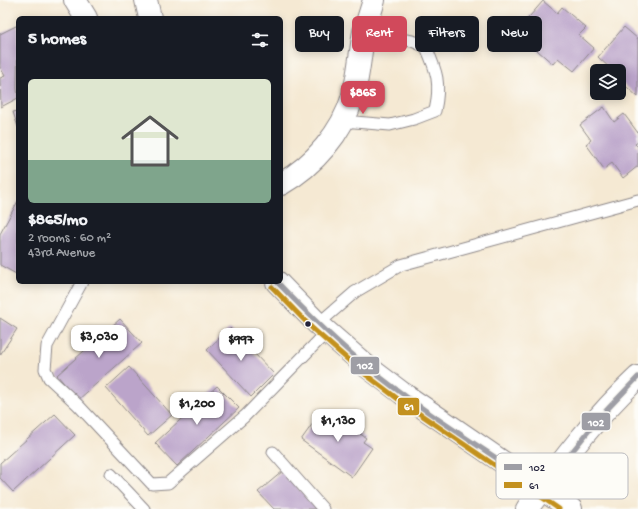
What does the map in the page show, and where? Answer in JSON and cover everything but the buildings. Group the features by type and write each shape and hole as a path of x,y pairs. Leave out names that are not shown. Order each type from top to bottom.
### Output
{"main road":[{"path":"75,0 85,16"},
{"path":"134,0 143,16"},
{"path":"146,0 150,16"},
{"path":"369,16 374,0"},
{"path":"283,183 311,163 329,143 343,120 353,96 361,52"},
{"path":"279,284 323,328 365,365 402,393 496,457"},
{"path":"570,453 587,431 622,392 638,377"},
{"path":"527,509 534,499"},
{"path":"556,499 571,509"}],"lane":[{"path":"343,120 390,125 414,119 435,111 439,94 436,69 426,47 407,40"},
{"path":"81,284 47,346 45,369 49,378 78,406 152,484 168,483 244,416 356,292 401,265 638,200"},
{"path":"273,452 323,509"},
{"path":"111,474 144,509"}],"transit line":[{"name":"102","path":"279,284 331,335 386,382 430,414 496,458"},
{"name":"61","path":"272,287 313,329 361,371 398,399 496,466"},
{"name":"102","path":"571,453 600,417 638,377"},
{"name":"61","path":"544,499 559,509"}]}
